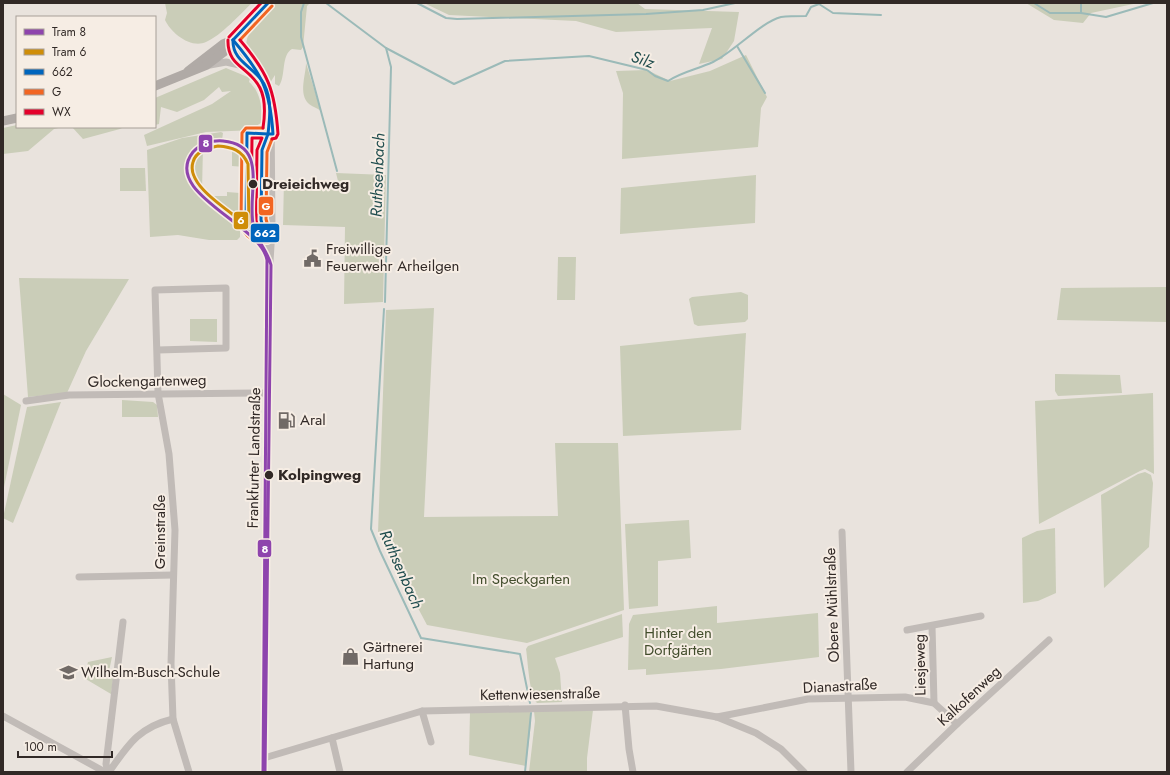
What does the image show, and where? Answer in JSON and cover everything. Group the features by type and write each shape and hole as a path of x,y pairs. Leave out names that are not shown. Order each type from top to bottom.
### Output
{"main road":[{"path":"156,86 186,72 202,69 228,49 233,40 268,3"},
{"path":"186,72 211,52 233,40"},
{"path":"3,121 16,118"}],"street":[{"path":"233,40 232,50 234,55 246,67 258,75"},
{"name":"Frankfurter Landstraße","path":"233,40 265,87 269,100 270,117 266,145 264,228 270,265 264,772"},
{"path":"207,65 226,62 246,67"},
{"name":"Greinstraße","path":"158,350 226,348 226,288 155,290 158,350 158,393 173,490 175,530 171,664 173,719 189,772"},
{"name":"Glockengartenweg","path":"26,401 69,395 268,393"},
{"name":"Obere Mühlstraße","path":"842,532 851,772"},
{"path":"79,577 173,575"},
{"name":"Liesjeweg","path":"907,630 981,616"},
{"path":"107,772 106,764 123,622"},
{"name":"Liesjeweg","path":"932,626 934,703"},
{"name":"Kalkofenweg","path":"907,772 1049,640"},
{"name":"Dianastraße","path":"717,717 808,699 906,697 934,703"},
{"path":"934,703 957,724"},
{"path":"625,705 633,772"},
{"name":"Kettenwiesenstraße","path":"264,758 422,710 625,705 656,706 717,717 756,733 781,749 804,772"},
{"path":"422,710 431,742"},
{"path":"3,716 107,772"},
{"path":"107,772 137,736 149,727 173,719"},
{"path":"332,738 340,772"}],"green space":[{"path":"165,3 252,3 218,35 200,44 188,42 172,30 165,20 167,13"},
{"path":"275,3 310,3 307,6 303,47 301,50 292,49 286,56 279,86 275,84 275,75 270,83 265,72 247,49 246,43 251,30"},
{"path":"424,3 637,3 645,9 739,12 734,41 722,59 699,64 712,28 616,32 576,21 449,15"},
{"path":"1026,3 1138,3 1091,13 1083,23 1054,20"},
{"path":"746,55 767,97 761,108 758,147 622,159 623,93 616,71 647,70 670,81 710,71"},
{"path":"306,63 321,111 309,104 304,95 303,84"},
{"path":"226,68 250,78 249,82 256,90 260,100 262,112 261,123 256,126 257,130 206,132 147,146 144,135 212,104 231,91 222,92 219,87 204,100 177,112 161,107 159,124 156,125 156,98"},
{"path":"16,125 16,128 58,128 54,129 28,151 3,154 3,128"},
{"path":"73,128 122,128 120,129 83,139"},
{"path":"221,132 223,133 222,140 205,141 197,145 191,151 186,160 186,176 201,196 240,229 240,237 237,240 209,240 178,235 150,237 147,150 182,138"},
{"path":"228,144 236,147 241,152 245,167 232,166 232,150 228,150"},
{"path":"200,146 203,146 202,191 192,182 189,170 191,157"},
{"path":"120,168 145,168 146,191 120,191"},
{"path":"336,173 386,175 383,302 344,304 345,227 283,225 284,180 338,181"},
{"path":"756,175 755,223 620,234 621,188"},
{"path":"227,192 240,193 240,225 207,196 227,196"},
{"path":"558,257 576,257 575,300 557,300"},
{"path":"19,278 129,279 86,351 67,393 28,397"},
{"path":"1167,287 1167,322 1057,320 1061,288"},
{"path":"741,292 748,295 748,319 745,322 698,326 694,324 689,299 692,297"},
{"name":"Im Speckgarten","path":"434,308 424,517 558,516 555,443 618,443 624,610 527,643 427,625 378,533 386,310"},
{"path":"190,319 217,319 217,342 190,341"},
{"path":"746,333 741,430 623,436 620,346"},
{"path":"1055,374 1120,375 1122,393 1058,396 1055,391"},
{"path":"1153,393 1154,474 1145,469 1140,471 1039,524 1035,401"},
{"path":"3,394 21,405 3,492"},
{"path":"122,400 153,402 157,405 158,417 122,417"},
{"path":"61,402 13,523 3,518 27,407"},
{"path":"1145,472 1151,475 1153,483 1149,547 1104,588 1101,495 1138,474"},
{"path":"689,520 691,558 658,561 658,606 629,609 625,524"},
{"path":"1055,528 1056,593 1038,601 1023,603 1022,538 1037,531"},
{"name":"Hinter den Dorfgärten","path":"717,606 717,623 818,613 819,657 721,669 646,675 646,669 628,670 629,624 633,615"},
{"path":"622,614 623,637 555,658 560,673 562,702 537,703 532,693 529,678 526,649 528,646"},
{"path":"112,657 109,671 114,673 111,694 84,678 88,662"},
{"path":"593,710 587,758 587,772 529,772 535,721 534,711"},
{"path":"530,711 531,723 526,766 469,755 470,712"}],"waterway":[{"path":"304,3 301,12 301,37 337,171"},
{"name":"Silz","path":"326,3 386,48 454,84 505,61 589,56 647,70 655,76 668,81 678,75 713,62 773,20 781,17 806,16 811,7 819,4 833,13 881,15"},
{"path":"417,3 446,18 457,19 646,14 703,10 735,3"},
{"path":"1034,3 1050,13 1081,13 1106,17 1153,3"},
{"path":"1081,3 1081,13"},
{"path":"737,46 765,93"},
{"name":"Ruthsenbach","path":"385,302 391,67 386,48"},
{"name":"Ruthsenbach","path":"384,309 371,529 421,638 520,654 530,703"},
{"name":"Ruthsenbach","path":"525,772 531,713"}],"tram line":[{"name":"8","path":"263,772 267,260 261,247 248,234 201,195 190,181 187,167 193,152 203,145 219,141 238,145 247,152 252,162 252,216 254,229 271,265 265,772"},
{"name":"6","path":"218,146 228,147 240,152 248,164 249,227 212,198 196,180 192,171 193,162 197,155 206,149 218,146"}],"transit line":[{"name":"WX","path":"229,37 261,3"},
{"name":"662","path":"233,40 268,3"},
{"name":"G","path":"240,40 272,6"},
{"name":"WX","path":"228,40 231,56 235,62 251,75 262,93 264,108 263,128"},
{"name":"662","path":"233,40 258,73 267,93 272,118 273,134 268,134"},
{"name":"662","path":"233,40 236,54 260,78 267,90 270,109 268,134"},
{"name":"WX","path":"240,40 264,73 272,94 275,105 278,134 276,138 272,139"},
{"name":"G","path":"263,128 246,128 242,133 241,226 248,237 259,242 268,242 271,238 266,219 267,152 272,139"},
{"name":"662","path":"247,133 268,134 262,150 261,220 266,237 253,235 246,225 247,133"},
{"name":"WX","path":"252,138 262,138 257,150 256,220 259,232 254,230 251,224 252,138"}],"place":[{"name":"Dreieichweg","path":"253,184"},
{"name":"Freiwillige Feuerwehr Arheilgen","path":"313,258"},
{"name":"Aral","path":"287,420"},
{"name":"Kolpingweg","path":"269,475"},
{"name":"Gärtnerei Hartung","path":"350,656"},
{"name":"Wilhelm-Busch-Schule","path":"68,672"}]}
